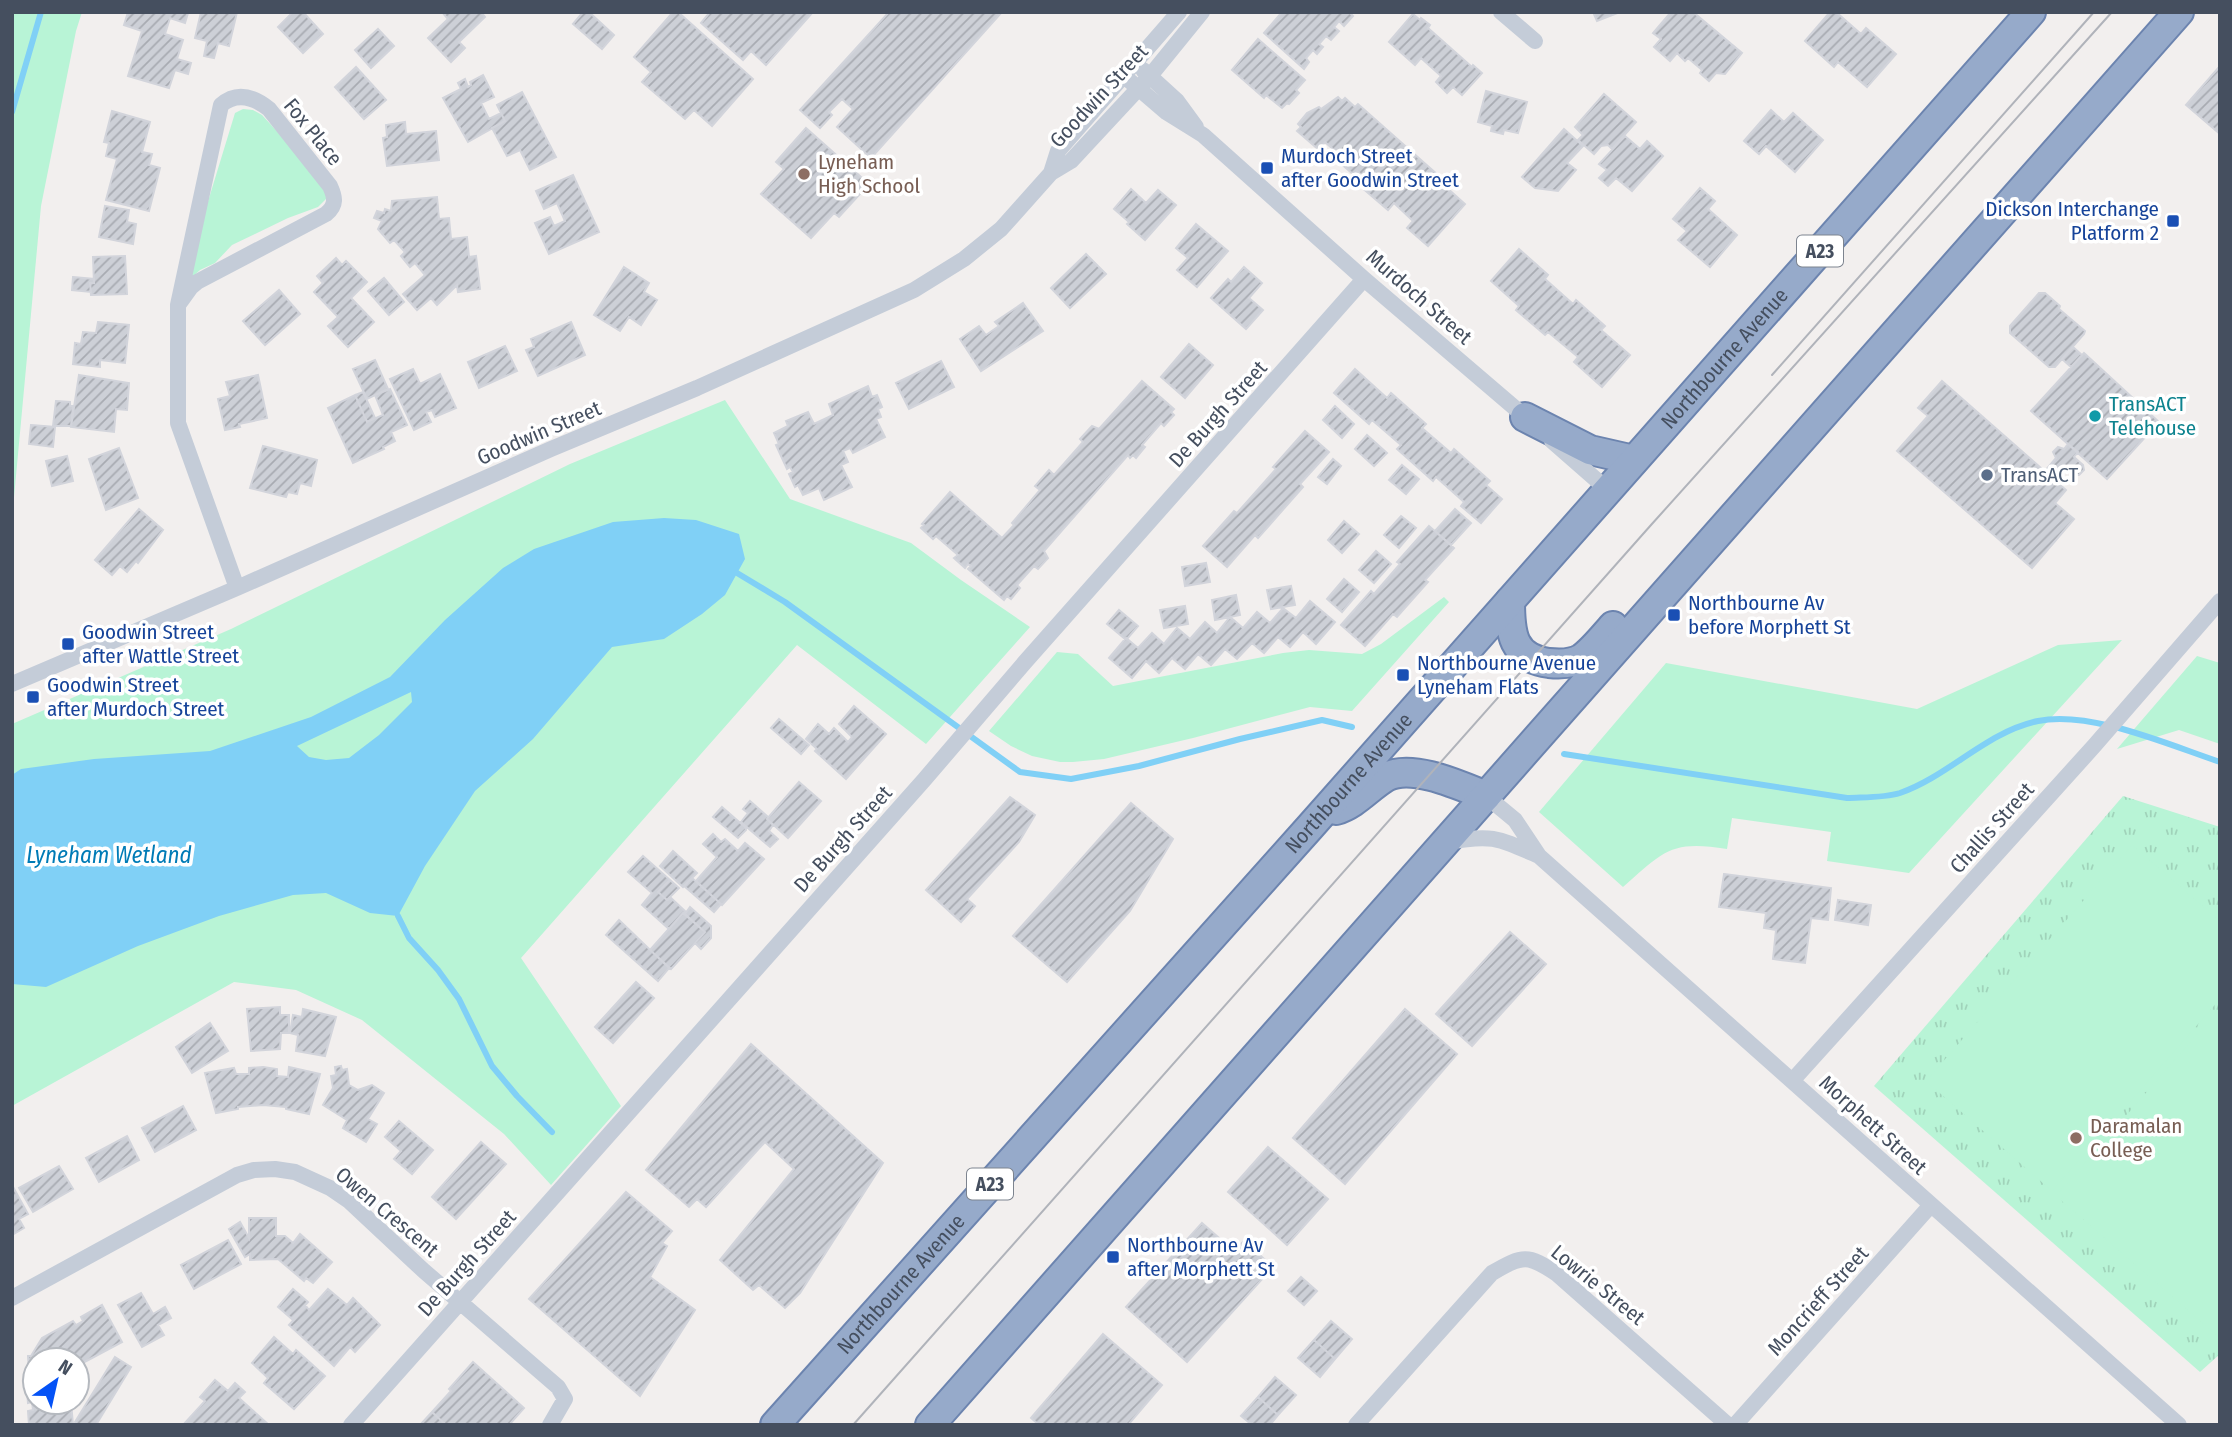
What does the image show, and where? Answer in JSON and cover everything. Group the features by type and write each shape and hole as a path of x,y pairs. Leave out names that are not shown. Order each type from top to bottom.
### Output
{"highway":[{"name":"Northbourne Avenue","path":"775,1425 2031,12"},
{"path":"930,1425 2179,12"},
{"path":"1525,417 1590,450 1634,460"},
{"path":"1510,601 1510,624 1516,643 1532,660 1562,664 1581,659 1634,603 1760,487"},
{"path":"1320,815 1345,807 1388,776 1400,773 1438,778 1486,796"}],"street":[{"name":"Goodwin Street","path":"1051,173 1058,151 1179,12"},
{"name":"Goodwin Street","path":"12,684 697,388 914,290 964,260 1001,229 1051,173 1071,161 1150,76 1202,12"},
{"path":"1501,12 1535,41"},
{"name":"Murdoch Street","path":"1130,69 1150,76 1177,101 1203,135"},
{"name":"Murdoch Street","path":"1130,69 1138,88 1167,112 1203,135 1364,279 1608,490"},
{"name":"Fox Place","path":"178,305 197,282 326,214 334,205 335,196 330,186 269,109 256,99 240,96 221,105 178,305 178,423 237,588"},
{"name":"De Burgh Street","path":"351,1425 1364,279"},
{"name":"Challis Street","path":"1792,1081 2094,746 2220,601"},
{"name":"Morphett Street","path":"1486,796 1515,820 1539,856 2179,1425"},
{"name":"Morphett Street","path":"1445,842 1479,836 1499,838 1539,856"},
{"name":"Owen Crescent","path":"12,1298 216,1185 254,1170 295,1172 330,1188 349,1201 558,1387 565,1399 550,1425"},
{"name":"Moncrieff Street","path":"1735,1425 1931,1205"},
{"name":"Lowrie Street","path":"1356,1425 1492,1273 1512,1261 1535,1259 1557,1275 1728,1425"}],"green space":[{"path":"12,12 82,12 41,206 12,519"},
{"path":"243,109 262,115 327,186 326,199 318,207 232,245 215,263 200,270 189,280 195,244 235,113"},
{"path":"725,400 790,499 911,543 1030,627 926,744 797,645 521,958 621,1106 551,1185 504,1134 362,1020 296,990 234,982 12,1106 12,724 231,629 570,464"},
{"path":"1444,597 1449,602 1352,711 1310,707 1104,759 1073,762 1032,756 989,731 1057,652 1078,654 1113,686 1283,653 1309,650 1362,654 1381,644"},
{"path":"2122,640 1909,873 1827,861 1831,832 1732,818 1727,849 1693,846 1669,851 1623,887 1539,812 1666,663 1917,709 2058,645"},
{"path":"2197,656 2220,663 2220,744 2179,730 2117,749"},
{"name":"Daramalan College","path":"2123,796 2220,827 2220,1354 2200,1372 1874,1086"},
{"path":"2132,845 2220,921 2220,999 2052,1191 1926,1081"},
{"path":"2220,1008 2220,1338 2056,1196"}],"water":[{"name":"Lyneham Wetland","path":"664,518 696,520 739,534 745,559 725,595 702,614 664,639 612,647 533,739 475,791 425,866 398,916 370,913 326,893 293,895 219,916 138,946 46,987 12,984 12,775 21,769 94,759 210,751 311,717 390,677 445,620 503,568 534,549 613,522","holes":["411,692 412,702 379,735 349,758 326,760 309,757 297,746"]}],"building":[{"path":"128,12 188,13 185,23 170,18 165,34 183,40 177,59 191,63 188,74 175,70 169,88 128,76 142,31 124,25"},
{"path":"201,12 237,12 229,46 218,43 214,58 204,56 207,41 195,38"},
{"path":"293,12 303,12 323,34 303,53 278,27"},
{"path":"442,12 481,12 485,17 459,42 465,48 451,62 428,38 448,19"},
{"path":"583,12 589,12 614,35 602,49 573,24"},
{"path":"673,12 678,12 753,79 712,126 694,110 685,119 642,82 651,72 634,57"},
{"path":"710,12 813,12 766,65 751,51 743,60 701,23"},
{"path":"889,12 1002,12 871,158 837,127 853,109 842,99 829,112 832,115 820,128 800,110"},
{"path":"1282,12 1349,12 1353,16 1344,26 1339,21 1334,27 1339,31 1331,40 1326,36 1319,44 1323,47 1317,54 1313,50 1306,58 1309,62 1304,69 1264,33"},
{"path":"1593,12 1620,12 1597,21"},
{"path":"1671,12 1693,12 1742,53 1725,74 1716,73 1709,81 1700,73 1702,70 1688,58 1685,61 1677,53 1670,61 1654,47 1661,39 1653,33"},
{"path":"1830,12 1836,12 1861,34 1866,28 1896,54 1867,87 1838,62 1834,67 1805,41"},
{"path":"1413,14 1430,25 1428,28 1482,73 1462,95 1453,87 1447,93 1436,82 1441,76 1421,58 1415,65 1389,42"},
{"path":"378,29 394,46 371,68 355,50"},
{"path":"1258,39 1305,80 1296,90 1299,93 1282,108 1266,95 1264,98 1232,70"},
{"path":"2220,66 2220,134 2186,105"},
{"path":"356,67 386,100 364,119 335,87"},
{"path":"483,75 494,97 481,103 489,119 501,113 505,121 468,142 443,98 461,89 458,83 465,79 468,87 470,82"},
{"path":"1486,91 1527,102 1518,133 1504,130 1503,134 1491,131 1492,126 1478,122"},
{"path":"522,92 556,157 530,170 520,150 507,156 492,128 505,121 497,105"},
{"path":"1604,94 1636,122 1612,149 1608,145 1601,146 1594,154 1578,140 1583,135 1575,127"},
{"path":"1338,97 1342,101 1345,98 1355,107 1358,104 1448,184 1446,187 1465,204 1428,246 1407,228 1413,221 1394,203 1388,210 1361,187 1367,180 1357,171 1354,175 1331,155 1335,151 1325,142 1319,150 1297,131 1301,127 1298,124 1307,113 1319,107 1321,109"},
{"path":"1771,110 1784,122 1793,113 1823,140 1795,172 1766,146 1759,154 1744,141"},
{"path":"112,111 150,122 142,152 152,154 149,165 160,168 149,211 106,200 117,159 106,156 109,143 104,142"},
{"path":"405,122 406,134 436,131 439,160 387,166 383,138 387,137 386,125"},
{"path":"806,128 869,184 839,217 834,213 811,238 761,194 784,169 776,162"},
{"path":"1564,129 1583,146 1567,163 1576,170 1558,191 1535,188 1522,177"},
{"path":"1625,136 1640,149 1647,141 1663,156 1632,191 1616,178 1608,186 1599,178 1607,170 1599,164"},
{"path":"573,175 599,232 549,254 535,223 550,217 554,226 565,221 557,203 544,209 536,191"},
{"path":"1700,188 1715,201 1708,209 1737,235 1710,267 1678,240 1687,231 1673,219"},
{"path":"1131,189 1146,203 1158,190 1176,205 1145,240 1114,209"},
{"path":"437,197 439,219 449,218 451,239 467,237 469,257 476,256 480,289 458,292 457,285 437,305 431,298 417,310 403,294 425,275 415,263 410,267 401,256 405,252 394,240 390,243 378,229 382,221 374,218 377,211 391,211 392,201"},
{"path":"105,206 129,210 127,222 136,224 133,244 99,237"},
{"path":"1196,224 1228,251 1197,287 1177,270 1188,258 1176,248"},
{"path":"1519,249 1548,275 1545,279 1573,304 1576,300 1605,326 1601,330 1630,355 1602,387 1574,362 1578,357 1548,332 1545,335 1516,310 1519,306 1491,281"},
{"path":"1086,254 1106,274 1070,308 1051,288"},
{"path":"125,256 127,294 91,295 90,283 94,283 93,257"},
{"path":"336,258 342,265 346,261 367,282 351,298 374,322 348,347 328,326 338,317 314,292 323,283 317,276"},
{"path":"624,267 649,283 644,292 657,300 641,325 629,317 620,331 594,315"},
{"path":"1244,267 1262,283 1249,298 1263,310 1246,329 1211,298 1228,279 1231,282"},
{"path":"73,277 94,279 94,283 90,283 91,292 72,290"},
{"path":"384,278 404,302 389,315 368,291"},
{"path":"279,290 300,314 265,345 243,321"},
{"name":"TransACT Telehouse","path":"2039,293 2045,293 2085,331 2055,367 2049,367 2010,333 2010,326"},
{"path":"1023,303 1043,331 981,371 960,339 979,326 986,335 999,326 995,322"},
{"path":"98,322 129,325 125,363 100,360 100,367 73,364 75,343 81,344 83,332 96,333"},
{"path":"571,322 585,355 538,376 526,350 534,347 531,339"},
{"path":"1189,344 1213,365 1185,398 1161,377"},
{"path":"505,346 517,371 479,388 468,362"},
{"path":"2073,347 2082,355 2071,367 2062,359"},
{"name":"TransACT Telehouse","path":"2084,353 2159,422 2107,479 2031,411"},
{"path":"375,360 388,389 367,399 353,369"},
{"path":"941,361 954,387 909,409 896,383"},
{"path":"413,369 420,384 440,374 456,408 435,417 432,410 426,412 431,422 414,430 390,379"},
{"path":"1355,369 1387,398 1391,393 1426,424 1422,428 1451,453 1454,449 1490,481 1486,485 1502,499 1481,523 1461,506 1464,502 1436,477 1433,481 1397,449 1401,445 1372,420 1369,424 1334,393"},
{"path":"79,375 129,383 127,410 116,409 114,432 71,427"},
{"path":"258,375 267,418 225,430 218,399 230,396 226,382"},
{"path":"1142,381 1174,409 1171,412 1174,415 1164,426 1161,423 1142,445 1145,447 1136,458 1133,455 1130,458 1128,455 1044,551 1048,558 1038,569 1034,566 1017,585 1020,588 1011,599 1007,596 1004,600 968,569 971,566 968,564 965,568 954,558 958,555 936,536 933,539 921,528 950,492 1002,538 1040,490 1035,486 1049,470 1054,475 1083,442 1080,439 1092,426 1099,429"},
{"name":"TransACT","path":"1942,381 2066,490 2055,503 2074,519 2032,568 1897,451 1928,416 1918,408"},
{"path":"868,386 872,397 877,395 882,407 878,409 881,417 876,419 885,437 853,453 850,448 843,451 848,462 841,465 852,487 824,500 819,488 803,495 798,485 795,487 789,474 793,472 790,467 787,469 776,445 779,444 774,433 788,426 786,421 808,412 814,424 833,415 829,404"},
{"path":"390,389 407,425 391,432 395,441 383,447 384,449 353,463 328,408 355,395 367,422 383,415 375,395"},
{"path":"363,392 375,418 367,422 355,395"},
{"path":"56,401 70,402 70,406 73,406 71,426 53,426"},
{"path":"1335,406 1354,424 1342,438 1323,420"},
{"path":"31,425 55,427 53,447 29,444"},
{"path":"1305,431 1329,452 1300,484 1303,487 1258,538 1255,535 1227,567 1203,546 1234,511 1237,513"},
{"path":"1367,435 1387,453 1374,466 1355,449"},
{"path":"2068,444 2078,452 2074,457 2083,465 2084,470 2076,475 2066,466 2054,479 2045,471 2056,458 2053,452 2058,447 2064,449"},
{"path":"263,446 317,460 311,486 300,483 297,494 288,492 286,497 250,488"},
{"path":"119,448 138,498 106,510 89,459"},
{"path":"67,456 73,481 52,486 46,461"},
{"path":"1333,459 1341,466 1327,484 1318,477"},
{"path":"1402,465 1419,479 1406,494 1389,480"},
{"path":"139,509 163,530 138,563 136,561 127,572 120,566 112,575 95,560"},
{"path":"1455,509 1471,523 1451,545 1435,531"},
{"path":"1401,516 1416,528 1399,548 1384,535"},
{"path":"1344,521 1359,534 1342,553 1328,540"},
{"path":"1429,526 1454,548 1397,617 1393,614 1365,646 1341,625 1371,591 1374,594 1400,564 1397,562"},
{"path":"1376,551 1391,564 1374,583 1359,570"},
{"path":"1206,563 1210,582 1185,586 1182,567"},
{"path":"1344,579 1359,592 1342,612 1327,599"},
{"path":"1291,586 1295,605 1271,609 1267,590"},
{"path":"1236,595 1240,615 1215,620 1212,600"},
{"path":"1310,601 1335,622 1316,644 1303,632 1290,647 1278,637 1264,653 1252,643 1237,659 1225,649 1211,665 1198,654 1185,669 1172,658 1159,673 1146,661 1132,678 1109,658 1126,638 1138,648 1152,633 1164,644 1177,628 1190,639 1205,622 1217,633 1230,617 1243,628 1257,612 1270,623 1283,608 1296,618"},
{"path":"1185,606 1188,624 1164,628 1160,610"},
{"path":"1119,610 1138,626 1127,639 1107,624"},
{"path":"854,706 886,734 846,779 815,751 817,749 806,739 818,724 829,734 834,728 848,742 852,737 839,724"},
{"path":"779,719 809,745 801,754 771,728"},
{"path":"799,782 821,801 788,838 767,819"},
{"path":"1010,797 1035,815 1019,842 967,899 975,906 961,922 926,890"},
{"path":"750,801 773,825 769,831 778,839 770,847 741,822 748,813 743,809"},
{"path":"1131,803 1173,839 1130,911 1067,982 1013,936"},
{"path":"722,807 745,827 746,830 738,838 713,817"},
{"path":"713,834 721,842 725,839 738,851 745,843 764,859 722,905 696,881 717,857 703,844"},
{"path":"673,851 697,873 683,887 660,866"},
{"path":"643,856 670,880 658,892 667,900 671,898 685,911 669,929 642,905 652,893 628,872"},
{"path":"1724,874 1831,888 1828,920 1811,918 1805,963 1773,959 1776,930 1764,928 1766,913 1719,907"},
{"path":"692,878 721,904 714,912 684,886"},
{"path":"670,880 679,888 667,900 658,892"},
{"path":"1838,900 1871,905 1868,925 1835,920"},
{"path":"690,907 711,926 711,938 701,949 695,943 705,932 685,914"},
{"path":"683,913 705,932 671,969 650,950"},
{"path":"619,920 669,968 658,981 606,935"},
{"path":"1510,932 1546,964 1472,1046 1436,1014"},
{"path":"636,982 654,998 613,1043 595,1027"},
{"path":"280,1007 280,1015 289,1015 289,1033 281,1033 280,1049 251,1051 247,1009"},
{"path":"303,1009 336,1017 325,1056 296,1051 298,1035 290,1033 293,1015 302,1017"},
{"path":"1405,1009 1457,1054 1345,1184 1293,1138"},
{"path":"210,1023 228,1051 192,1073 176,1047"},
{"path":"751,1044 883,1163 800,1293 785,1308 759,1285 753,1290 720,1260 794,1169 765,1142 706,1207 697,1199 689,1207 646,1170"},
{"path":"341,1066 342,1070 347,1069 349,1085 358,1090 372,1085 384,1093 368,1119 377,1124 366,1142 343,1128 347,1120 323,1105 333,1088 331,1076 336,1075 335,1067"},
{"path":"289,1067 320,1074 309,1114 286,1107 263,1105 238,1107 216,1113 205,1073 234,1068 236,1074 249,1074 249,1068 277,1069 277,1076 288,1077"},
{"path":"183,1106 196,1130 155,1152 142,1128"},
{"path":"399,1121 433,1150 412,1174 394,1159 401,1151 385,1137"},
{"path":"127,1136 139,1160 99,1182 86,1158"},
{"path":"481,1142 506,1164 456,1219 432,1197"},
{"path":"1268,1147 1328,1199 1287,1245 1228,1192"},
{"path":"59,1166 73,1189 33,1212 19,1188"},
{"path":"12,1185 28,1214 19,1219 24,1228 12,1235"},
{"path":"626,1192 672,1231 662,1243 667,1246 650,1277 695,1310 640,1396 529,1299"},
{"path":"249,1218 276,1218 276,1236 285,1236 293,1243 300,1234 332,1262 313,1283 306,1278 304,1281 278,1259 250,1260 250,1254 245,1257 229,1229 240,1222 249,1238"},
{"path":"1202,1223 1234,1251 1244,1241 1273,1267 1187,1362 1126,1307"},
{"path":"228,1240 241,1264 194,1289 181,1265"},
{"path":"1301,1277 1317,1291 1304,1305 1288,1291"},
{"path":"293,1289 308,1302 292,1319 278,1307"},
{"path":"328,1289 347,1305 353,1298 380,1325 355,1352 350,1347 334,1366 289,1325 306,1306 309,1310"},
{"path":"141,1293 153,1314 165,1307 171,1318 158,1325 164,1335 142,1347 118,1305"},
{"path":"102,1305 122,1342 91,1359 91,1346 37,1346 42,1338 73,1321 76,1325 83,1321 81,1317"},
{"path":"1331,1321 1352,1339 1335,1359 1314,1340"},
{"path":"1103,1334 1162,1385 1128,1425 1039,1425 1031,1418"},
{"path":"274,1337 293,1354 296,1350 325,1376 294,1409 264,1383 268,1378 252,1363"},
{"path":"1314,1340 1335,1359 1320,1377 1298,1358"},
{"path":"115,1357 131,1367 96,1425 79,1425 75,1422 79,1416 91,1416 91,1396"},
{"path":"473,1362 524,1408 509,1425 446,1425 432,1412"},
{"path":"1275,1377 1296,1395 1278,1415 1258,1397"},
{"path":"215,1380 228,1391 235,1383 245,1392 239,1398 269,1425 183,1425 205,1401 200,1397"},
{"path":"1258,1397 1278,1415 1270,1425 1252,1425 1241,1416"},
{"path":"432,1412 446,1425 420,1425"},
{"path":"28,1416 72,1416 73,1425 29,1425"}],"waterway":[{"path":"12,112 41,12"},
{"path":"737,573 785,602 1020,772 1071,779 1139,766 1322,720 1352,727"},
{"path":"1564,754 1847,798 1874,797 1900,793 1918,785 2001,734 2038,721 2059,719 2081,720 2129,731 2220,762"},
{"path":"398,916 409,938 438,970 459,999 492,1066 552,1132"}],"tram line":[{"path":"1772,375 2094,12"},
{"path":"853,1425 1651,525 2112,12"}],"place":[{"name":"Murdoch Street after Goodwin Street","path":"1267,168"},
{"name":"Lyneham High School","path":"804,174"},
{"name":"Dickson Interchange Platform 2","path":"2173,221"},
{"name":"TransACT Telehouse","path":"2095,416"},
{"name":"TransACT","path":"1987,475"},
{"name":"Northbourne Av before Morphett St","path":"1674,615"},
{"name":"Goodwin Street after Wattle Street","path":"68,644"},
{"name":"Northbourne Avenue Lyneham Flats","path":"1403,675"},
{"name":"Goodwin Street after Murdoch Street","path":"33,697"},
{"name":"Daramalan College","path":"2076,1138"},
{"name":"Northbourne Av after Morphett St","path":"1113,1257"}]}
